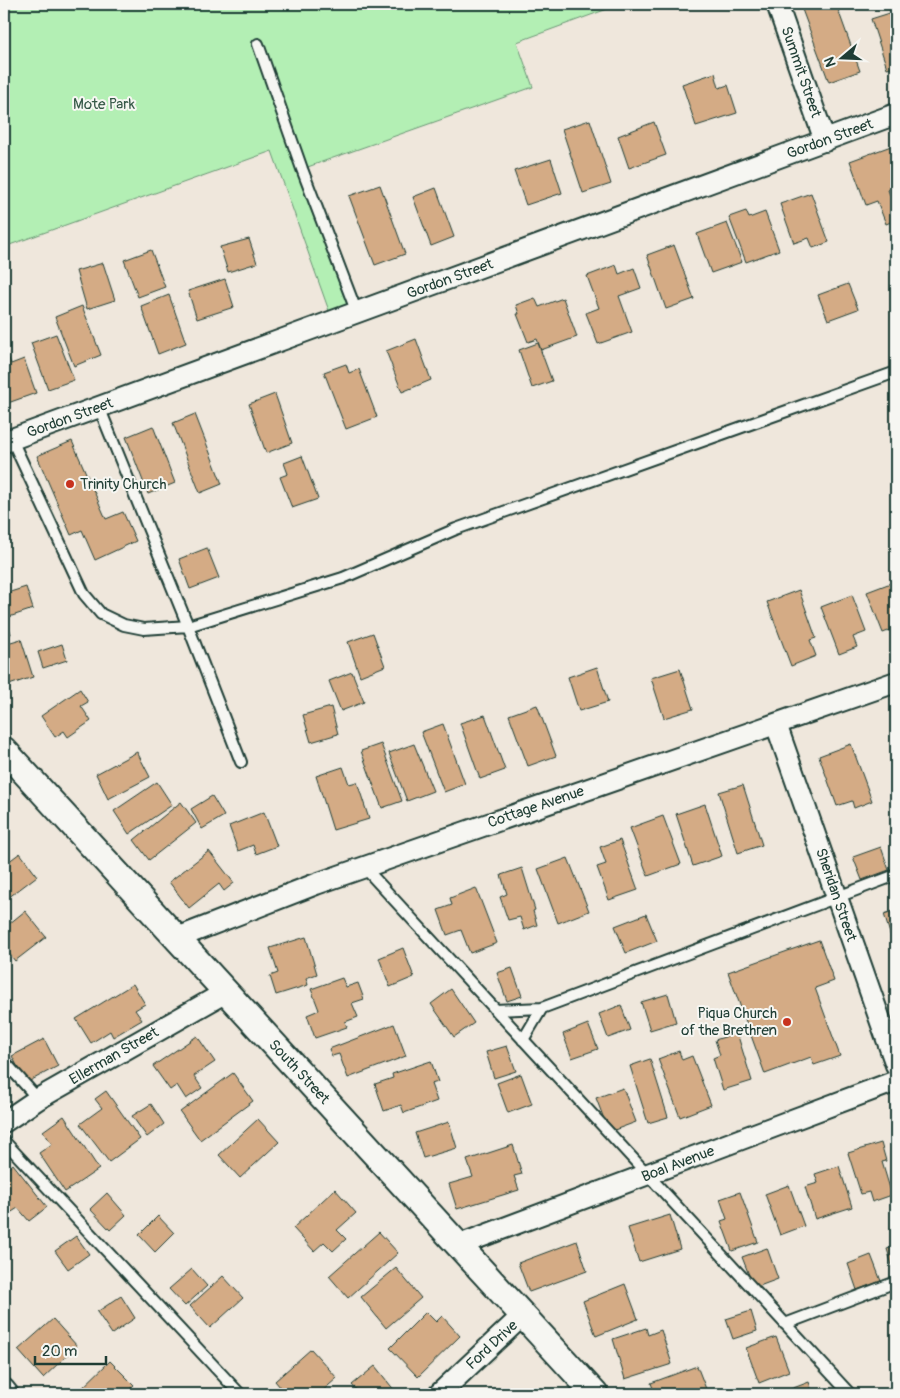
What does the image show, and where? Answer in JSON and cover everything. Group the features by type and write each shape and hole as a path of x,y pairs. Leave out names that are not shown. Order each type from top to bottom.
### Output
{"street":[{"name":"Summit Street","path":"777,4 825,141"},
{"name":"Gordon Street","path":"8,441 896,114"},
{"name":"Cottage Avenue","path":"177,938 316,884 896,682"},
{"name":"Sheridan Street","path":"776,724 896,1065"},
{"name":"South Street","path":"6,757 177,938 594,1394"},
{"name":"Ellerman Street","path":"4,1122 38,1099 226,992"},
{"name":"Boal Avenue","path":"459,1245 896,1081"},
{"name":"Ford Drive","path":"439,1394 522,1316"},
{"path":"4,1389 8,1394"}],"lane":[{"path":"258,44 302,169 357,313"},
{"path":"8,441 84,594 101,614 124,625 144,628 188,626 343,578 456,529 896,372"},
{"path":"99,408 241,762"},
{"path":"364,867 850,1394"},
{"path":"495,1010 542,1008 896,875"},
{"path":"523,1040 542,1008"},
{"path":"4,1061 38,1099"},
{"path":"4,1141 240,1394"},
{"path":"786,1324 896,1282"}],"green space":[{"name":"Mote Park","path":"4,4 621,4 517,42 533,87 302,169 357,313 333,322 272,151 4,247"}],"building":[{"path":"800,4 836,4 860,71 829,82"},
{"path":"893,12 896,20 896,66 887,68 871,19"},
{"path":"715,73 719,88 728,85 737,113 696,126 682,84"},
{"path":"590,120 611,184 583,193 562,129"},
{"path":"654,122 666,155 629,168 618,136"},
{"path":"891,146 896,160 896,187 888,190 896,211 896,220 886,224 877,201 866,205 850,161"},
{"path":"551,159 562,193 526,205 514,171"},
{"path":"380,185 405,254 375,265 349,196"},
{"path":"436,188 454,237 431,246 413,197"},
{"path":"811,193 829,242 813,248 809,238 794,243 780,204"},
{"path":"746,211 749,218 765,212 779,250 746,262 729,217"},
{"path":"727,223 742,262 711,273 697,234"},
{"path":"249,239 257,263 228,272 220,247"},
{"path":"674,245 694,299 666,309 647,255"},
{"path":"151,250 165,287 138,297 124,260"},
{"path":"103,263 115,300 87,309 76,271"},
{"path":"616,265 619,274 634,268 641,288 619,296 632,332 598,344 586,313 599,308 587,276"},
{"path":"225,279 234,307 197,319 188,291"},
{"path":"848,284 858,309 828,320 818,295"},
{"path":"169,295 186,343 158,354 141,306"},
{"path":"535,298 539,307 563,298 577,337 541,350 537,339 528,342 517,314 519,314 516,305"},
{"path":"82,306 101,355 74,366 55,317"},
{"path":"56,334 74,380 48,389 31,343"},
{"path":"416,339 431,380 402,392 386,351"},
{"path":"538,343 552,381 532,388 519,350"},
{"path":"4,345 11,364 24,359 36,393 5,404 4,400"},
{"path":"346,364 349,373 359,369 377,417 346,429 324,372"},
{"path":"275,394 292,443 266,453 249,404"},
{"path":"195,414 222,484 200,493 173,423"},
{"path":"153,426 175,483 148,494 126,437"},
{"name":"Trinity Church","path":"72,441 106,519 123,512 136,541 95,560 82,530 71,535 37,456"},
{"path":"302,456 318,499 292,508 280,477 288,474 284,463"},
{"path":"207,548 219,578 190,589 179,559"},
{"path":"896,581 896,628 883,633 867,592"},
{"path":"26,587 33,609 6,618 11,634 4,636 4,594"},
{"path":"799,590 816,638 810,640 816,656 791,666 767,602"},
{"path":"852,595 866,632 853,637 857,647 839,654 821,607"},
{"path":"373,633 385,666 360,676 348,642"},
{"path":"21,639 33,677 6,686 4,680 4,644"},
{"path":"62,644 67,660 43,668 38,652"},
{"path":"597,667 608,702 579,711 568,677"},
{"path":"680,669 693,709 664,718 651,678"},
{"path":"352,672 364,702 341,711 329,681"},
{"path":"80,689 88,702 81,706 91,721 68,737 64,731 55,737 41,716"},
{"path":"537,705 556,756 528,766 509,715"},
{"path":"331,707 338,734 311,742 303,715"},
{"path":"485,715 505,770 480,779 460,723"},
{"path":"443,724 465,784 444,792 421,732"},
{"path":"381,744 402,801 382,808 361,751"},
{"path":"414,744 433,791 407,801 389,753"},
{"path":"851,744 872,801 854,808 852,801 837,806 819,756"},
{"path":"137,752 150,777 108,799 96,774"},
{"path":"343,767 349,784 357,782 369,819 333,830 316,776"},
{"path":"157,782 172,805 129,834 114,811"},
{"path":"743,785 762,845 738,853 719,792"},
{"path":"212,796 224,816 202,829 191,809"},
{"path":"181,802 196,823 149,860 134,840"},
{"path":"705,804 722,856 693,866 676,814"},
{"path":"264,812 277,846 256,854 253,845 238,851 229,826"},
{"path":"663,816 681,864 648,876 630,828"},
{"path":"620,840 638,890 609,900 597,867 606,864 600,847"},
{"path":"881,847 889,870 862,880 853,857"},
{"path":"209,851 234,883 224,891 219,884 189,908 169,882"},
{"path":"20,853 37,876 4,901 4,865"},
{"path":"568,858 589,911 558,923 538,869"},
{"path":"522,868 535,910 533,911 537,925 524,930 520,917 508,920 500,897 507,894 501,875"},
{"path":"476,888 497,943 470,953 461,930 447,935 438,910 452,905 450,898"},
{"path":"896,910 896,946 894,947 884,914"},
{"path":"25,911 46,937 15,961 4,947 4,928"},
{"path":"646,914 657,941 626,953 615,926"},
{"path":"306,937 317,974 306,978 308,985 276,995 270,976 278,973 270,948"},
{"name":"Piqua Church of the Brethren","path":"819,940 834,981 815,988 840,1056 814,1065 811,1057 765,1074 728,972"},
{"path":"403,948 414,977 390,987 379,958"},
{"path":"512,968 522,996 507,1001 497,973"},
{"path":"342,978 346,987 358,983 364,999 352,1003 358,1017 345,1022 347,1027 315,1038 307,1015 319,1010 311,989"},
{"path":"133,984 145,1004 135,1010 142,1020 113,1037 110,1031 91,1043 76,1019"},
{"path":"451,989 474,1023 454,1037 431,1004"},
{"path":"668,994 676,1022 650,1030 641,1002"},
{"path":"621,1005 630,1030 608,1038 599,1014"},
{"path":"394,1024 406,1056 348,1078 339,1054 332,1056 329,1049"},
{"path":"588,1024 598,1049 572,1058 563,1034"},
{"path":"737,1033 752,1081 723,1090 713,1058 720,1055 715,1040"},
{"path":"197,1036 215,1062 194,1076 202,1088 186,1099 177,1085 170,1090 153,1066"},
{"path":"44,1039 58,1066 26,1083 12,1056"},
{"path":"507,1046 516,1071 494,1078 486,1052"},
{"path":"679,1051 682,1060 692,1056 711,1105 680,1117 658,1059"},
{"path":"650,1059 668,1117 648,1123 630,1066"},
{"path":"431,1061 438,1082 431,1084 437,1101 404,1113 401,1105 384,1111 375,1084 393,1078 392,1074"},
{"path":"233,1073 253,1101 200,1140 180,1112"},
{"path":"521,1074 532,1104 508,1113 497,1083"},
{"path":"623,1088 636,1122 609,1132 596,1098"},
{"path":"106,1091 140,1139 109,1162 80,1124 102,1108 95,1099"},
{"path":"151,1104 164,1124 147,1137 132,1116"},
{"path":"64,1116 99,1169 65,1192 39,1153 52,1144 43,1131"},
{"path":"258,1119 279,1142 240,1178 219,1155"},
{"path":"449,1122 457,1148 423,1158 415,1133"},
{"path":"881,1143 886,1161 882,1162 892,1195 872,1202 869,1192 861,1194 848,1153"},
{"path":"513,1145 522,1174 514,1176 519,1190 457,1209 449,1184 473,1177 467,1160"},
{"path":"13,1164 47,1207 29,1221 18,1208 7,1215 4,1211 4,1172"},
{"path":"839,1166 852,1207 815,1219 805,1187 818,1183 815,1174"},
{"path":"789,1185 804,1226 780,1235 765,1194"},
{"path":"335,1189 356,1213 337,1230 346,1239 333,1251 324,1242 314,1251 293,1228"},
{"path":"740,1192 758,1242 732,1251 721,1221 727,1219 720,1199"},
{"path":"107,1193 126,1215 110,1230 90,1209"},
{"path":"670,1215 680,1249 639,1262 628,1228"},
{"path":"158,1216 174,1233 155,1252 139,1235"},
{"path":"379,1232 398,1253 348,1298 329,1276"},
{"path":"76,1236 89,1254 68,1269 55,1251"},
{"path":"577,1241 587,1271 529,1292 518,1263"},
{"path":"896,1246 896,1275 895,1275 887,1249"},
{"path":"767,1248 778,1279 754,1288 742,1257"},
{"path":"871,1255 881,1281 857,1290 848,1264"},
{"path":"396,1268 421,1298 386,1328 361,1297"},
{"path":"192,1269 207,1286 185,1306 169,1289"},
{"path":"223,1276 243,1298 210,1328 190,1306"},
{"path":"625,1284 638,1319 596,1336 583,1301"},
{"path":"121,1296 135,1318 112,1334 97,1312"},
{"path":"751,1311 757,1331 733,1339 726,1319"},
{"path":"426,1312 436,1322 442,1316 460,1336 418,1377 390,1348"},
{"path":"53,1319 77,1346 43,1378 18,1350"},
{"path":"646,1328 648,1335 661,1330 672,1364 625,1379 613,1339"},
{"path":"776,1337 789,1371 759,1383 746,1348"},
{"path":"311,1349 337,1378 319,1394 286,1394 275,1381"},
{"path":"110,1361 134,1385 125,1394 77,1393"},
{"path":"375,1366 395,1391 392,1394 360,1394 352,1385"},
{"path":"697,1366 708,1394 655,1394 651,1383"},
{"path":"809,1382 813,1394 784,1394 783,1392"}],"place":[{"name":"Trinity Church","path":"70,484"},
{"name":"Piqua Church of the Brethren","path":"787,1022"}]}
